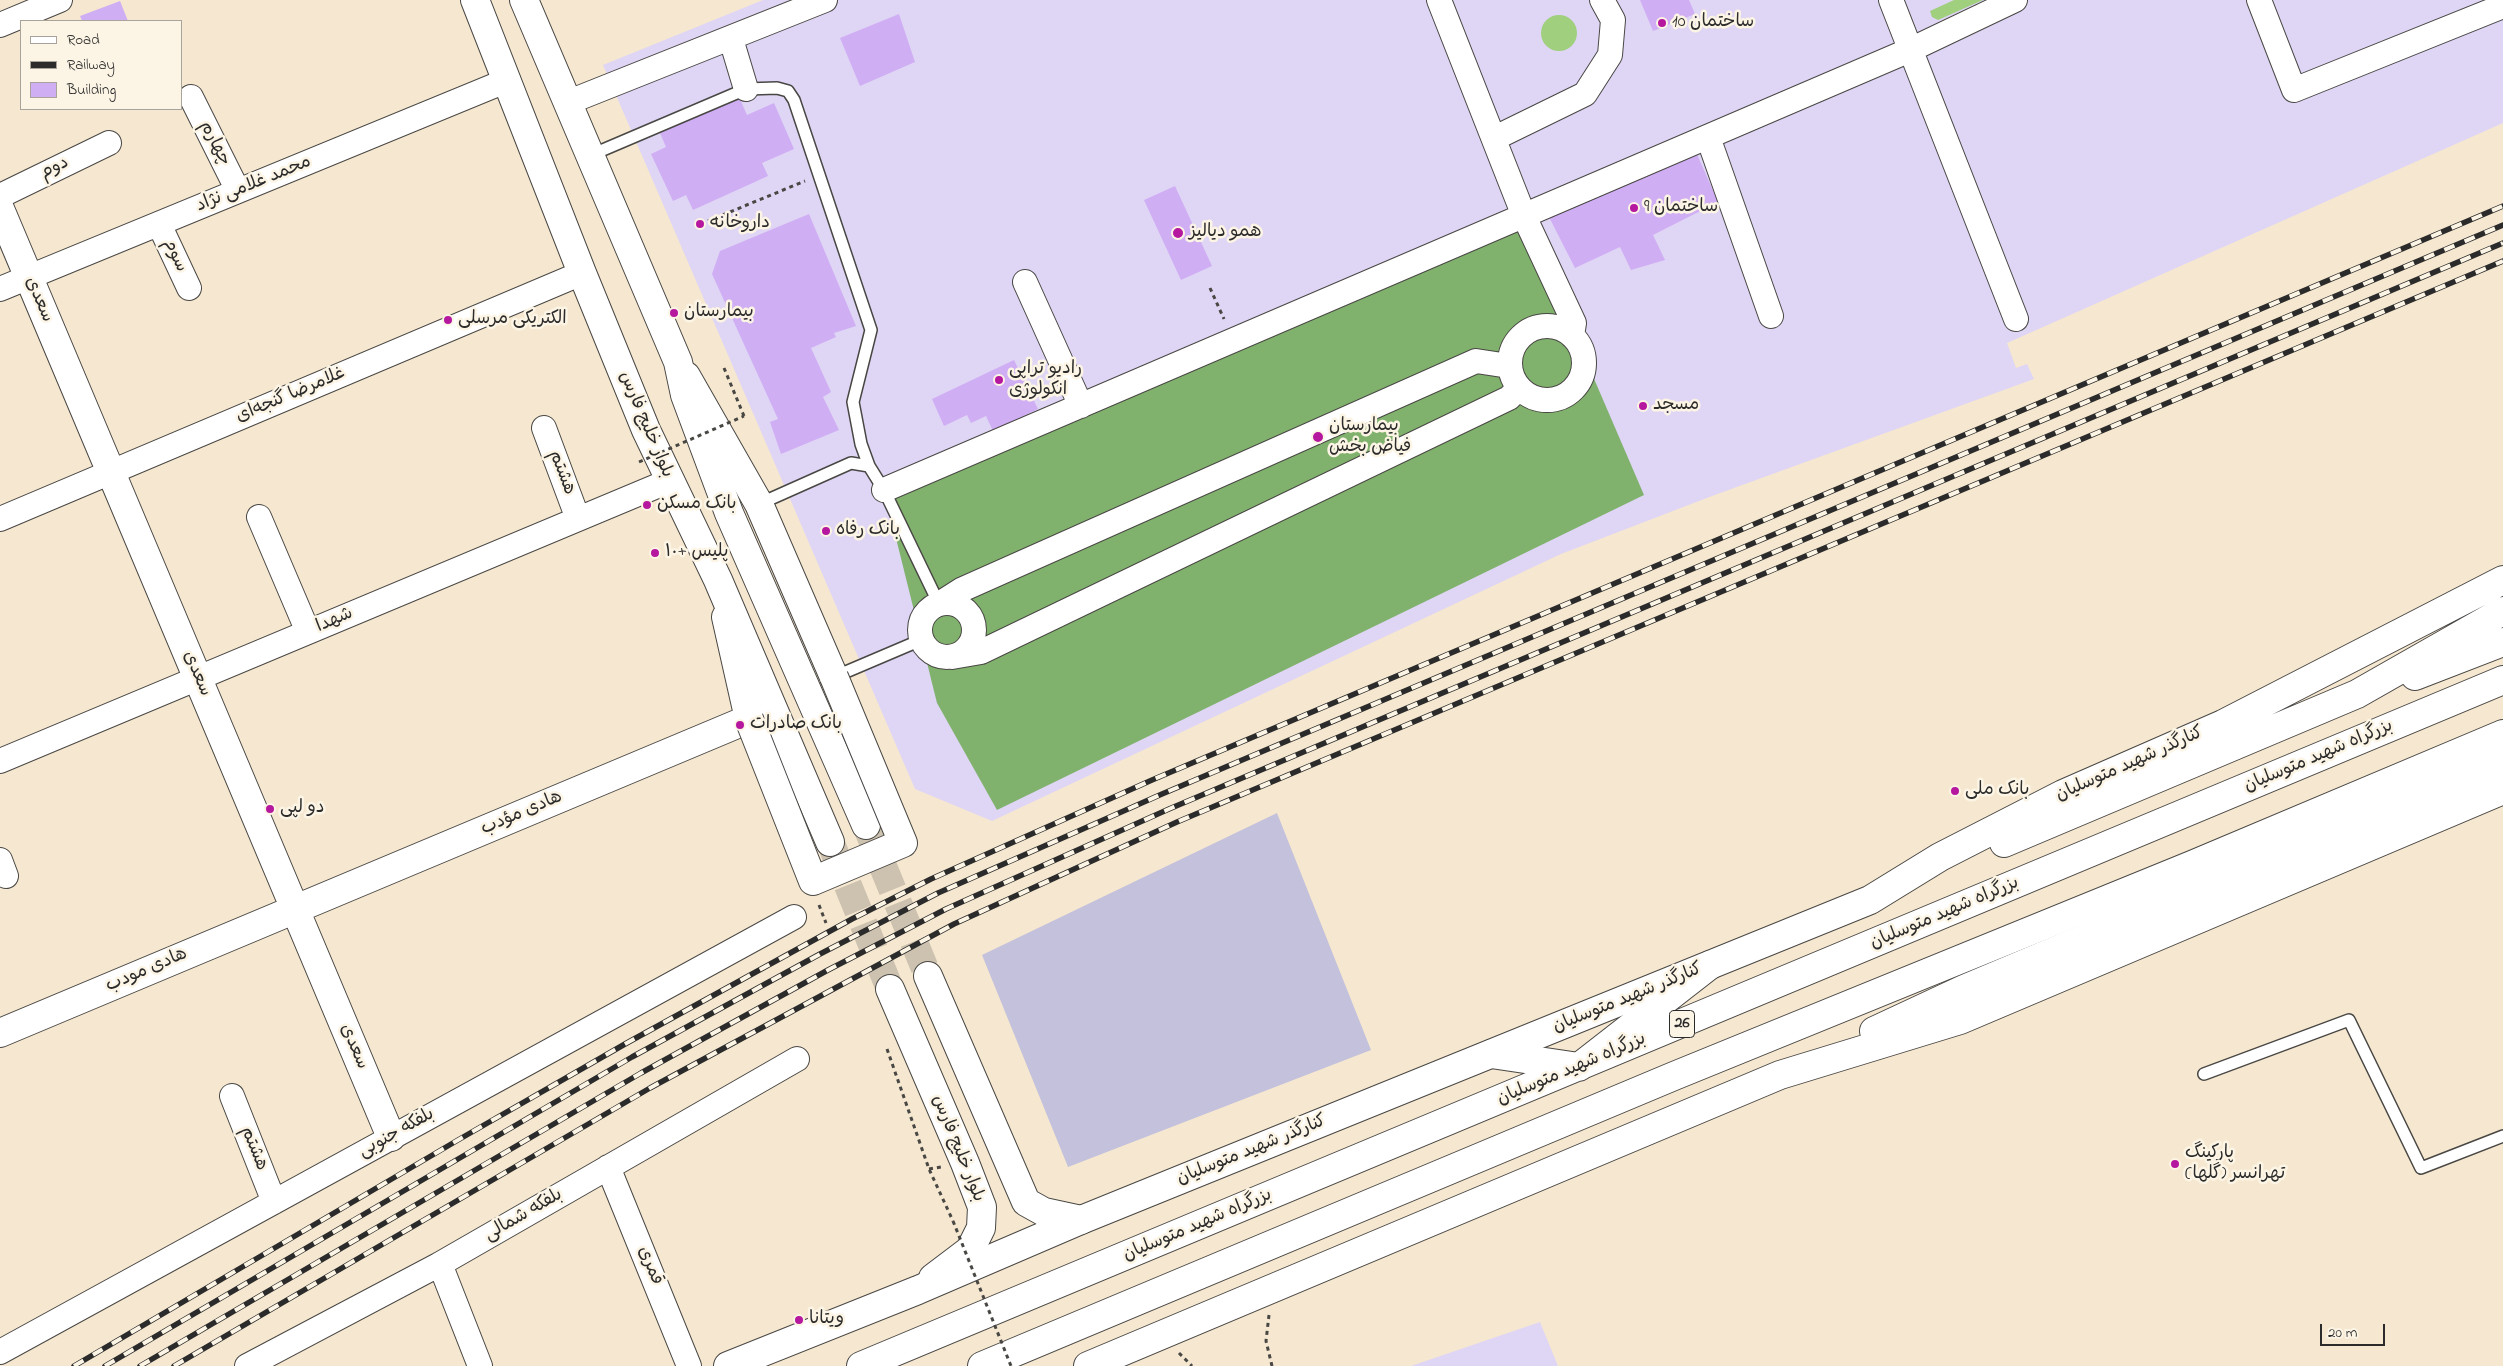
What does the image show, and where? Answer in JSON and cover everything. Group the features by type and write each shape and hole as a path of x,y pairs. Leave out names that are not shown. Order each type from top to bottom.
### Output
{"main road":[{"name":"بلوار خلیج فارس","path":"475,0 508,80 582,273 669,481 718,580 830,842"},
{"path":"524,0 678,362 759,504 903,843 813,881 749,719 718,580"},
{"name":"سعدی","path":"0,210 391,1138"},
{"path":"678,362 685,395 729,513 866,825"},
{"name":"کنارگذر شهید متوسلیان","path":"728,1366 918,1290 1081,1220 1870,900 1940,858 2063,794 2223,724 2503,580"},
{"path":"1870,900 2356,694 2503,611"},
{"path":"2356,694 2395,684 2503,642"},
{"name":"بزرگراه شهید متوسلیان","path":"861,1366 2503,680"},
{"name":"هادی مؤدب","path":"295,909 749,719"},
{"path":"982,1366 1674,1076 2183,869 2503,734"},
{"path":"1088,1366 1780,1075 1962,990 2503,762"},
{"path":"1780,1075 1960,1020 2499,792"},
{"name":"هادی مودب","path":"0,1032 295,909"},
{"path":"1491,1054 1579,1067 1710,965"},
{"path":"928,976 1026,1202 1044,1212 1081,1220"},
{"name":"بلوار خلیج فارس","path":"890,989 982,1207 981,1228 970,1250 918,1290"}],"street":[{"path":"0,24 60,0"},
{"path":"569,102 825,0"},
{"path":"1439,0 1495,138 1524,216 1574,322 1572,336"},
{"path":"1495,138 1585,94 1610,55 1612,20 1602,0"},
{"path":"1891,0 2016,319"},
{"path":"884,490 1910,50 2015,0"},
{"path":"2259,0 2294,90 2503,6"},
{"path":"731,39 746,89"},
{"name":"محمد غلامی نژاد","path":"0,289 508,80"},
{"name":"چهارم","path":"191,97 238,191"},
{"path":"1708,137 1771,316"},
{"name":"دوم","path":"0,196 109,143"},
{"name":"سوم","path":"159,224 189,288"},
{"name":"غلامرضا گنجه‌ای","path":"0,519 582,273"},
{"path":"1025,282 1081,406"},
{"path":"1548,326 1560,328 1572,336 1579,344 1583,355 1584,367 1574,389 1552,400 1540,400 1529,396 1519,388 1512,378 1509,366 1510,353 1524,333 1536,327 1548,326"},
{"path":"1509,366 1476,361 961,590 925,614 919,631 922,640 934,654 952,657 981,652 1509,398 1519,388"},
{"name":"هشتم","path":"544,428 578,519"},
{"name":"شهدا","path":"0,761 669,481"},
{"path":"259,517 308,632"},
{"path":"939,604 949,603 958,605 970,616 973,624 971,641 960,654 952,657"},
{"name":"بلفکه جنوبی","path":"0,1352 794,917"},
{"name":"بلفکه شمالی","path":"248,1366 440,1264 797,1059"},
{"name":"هشتم","path":"232,1096 274,1202"},
{"name":"قمری","path":"608,1167 689,1366"},
{"path":"440,1264 480,1366"}],"lane":[{"path":"591,155 746,89 777,88 788,91 794,100 871,330 853,402 861,444 869,466 884,490 939,604"},
{"path":"759,504 851,463 869,466"},
{"path":"834,677 922,640"},
{"path":"2204,1074 2349,1020 2421,1168 2503,1136"}],"path":[{"path":"708,221 819,175"},
{"path":"1210,288 1234,340"},
{"path":"639,462 744,416 724,368"},
{"path":"884,1040 929,1169 953,1221 1011,1366"},
{"path":"1271,1289 1266,1341 1272,1366"}],"shaded area":[{"name":"بیمارستان فیاض بخش","path":"763,0 2503,0 2503,123 2007,343 2016,368 2027,364 2034,379 1712,496 1561,554 992,821 915,789 603,65"},
{"path":"1277,813 1371,1050 1068,1167 982,955"},
{"path":"1540,1322 1558,1366 1411,1366"}],"green space":[{"path":"1954,0 1983,0 1938,20 1932,17 1930,11"},
{"path":"1559,15 1566,16 1572,20 1576,26 1576,40 1572,46 1566,50 1559,51 1552,50 1546,46 1542,40 1541,33 1542,26 1546,20 1552,16"},
{"path":"1524,216 1644,495 997,810 937,703 884,490"}],"building":[{"name":"ساختمان 10","path":"1640,0 1689,0 1695,14 1653,31"},
{"path":"120,1 128,20 82,20 80,16"},
{"path":"899,14 915,62 860,86 840,38"},
{"path":"739,97 747,115 774,103 794,149 762,163 768,176 693,210 686,195 673,201 651,154 666,147 660,133"},
{"name":"ساختمان 9","path":"1696,152 1718,202 1653,235 1665,260 1631,270 1620,247 1575,268 1548,215"},
{"name":"همو دیالیز","path":"1175,186 1212,266 1181,280 1144,200"},
{"path":"809,214 856,326 834,333 836,337 811,348 831,392 823,397 839,430 781,454 770,422 778,419 712,274 720,251"},
{"name":"رادیو تراپی انکولوژی","path":"1014,360 1038,409 993,431 986,416 971,423 967,415 944,426 932,399"}],"tunnel":[{"path":"866,825 928,976"},
{"path":"832,846 890,989"}],"railway":[{"path":"74,1366 625,1044 852,919 931,879 1152,780 2503,206"},
{"path":"105,1366 632,1057 820,954 938,893 1162,794 2503,225"},
{"path":"140,1366 641,1073 828,970 946,909 1169,809 2503,243"},
{"path":"174,1366 650,1088 954,924 1177,822 2503,261"}],"place":[{"name":"ساختمان 10","path":"1662,23"},
{"name":"ساختمان 9","path":"1634,208"},
{"name":"داروخانه","path":"700,224"},
{"name":"همو دیالیز","path":"1178,233"},
{"name":"بیمارستان","path":"674,313"},
{"name":"الکتریکی مرسلی","path":"448,320"},
{"name":"رادیو تراپی انکولوژی","path":"999,380"},
{"name":"مسجد","path":"1643,406"},
{"name":"بیمارستان فیاض بخش","path":"1318,437"},
{"name":"بانک مسکن","path":"647,505"},
{"name":"بانک رفاه","path":"826,531"},
{"name":"پلیس +۱۰","path":"655,553"},
{"name":"بانک صادرات","path":"740,725"},
{"name":"بانک ملی","path":"1955,791"},
{"name":"دو لپی","path":"270,809"},
{"name":"پارکینگ تهرانسر (گلها)","path":"2175,1164"},
{"name":"ویتانا","path":"799,1320"}]}
